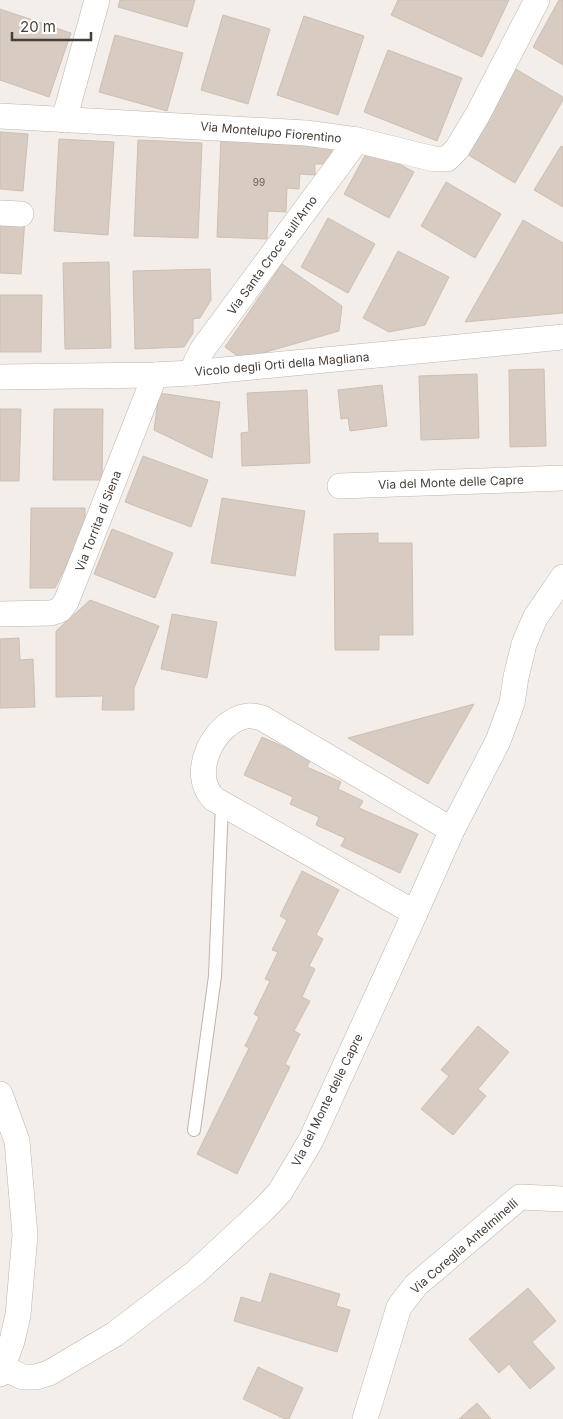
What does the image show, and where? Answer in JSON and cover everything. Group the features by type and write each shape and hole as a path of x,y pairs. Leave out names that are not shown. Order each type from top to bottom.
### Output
{"street":[{"path":"64,120 97,0"},
{"name":"Via Montelupo Fiorentino","path":"0,116 306,133 357,140 434,159 447,159 457,149 478,114 537,0"},
{"name":"Via Santa Croce sull'Arno","path":"191,373 202,350 357,140"},
{"name":"Vicolo degli Orti della Magliana","path":"0,378 191,373 563,337"},
{"name":"Via Torrita di Siena","path":"0,614 51,613 60,610 66,602 155,375"},
{"name":"Via del Monte delle Capre","path":"340,486 563,478"},
{"name":"Via del Monte delle Capre","path":"1,1371 23,1377 43,1375 116,1334 196,1272 264,1209 284,1185 311,1140 452,830 503,729 512,703 518,667 529,631 543,605 563,577"},
{"path":"415,913 214,799 206,789 203,768 206,758 215,739 226,726 238,718 248,715 262,718 452,830"},
{"path":"0,1094 17,1141 10,1167 25,1235 18,1315 12,1342 1,1371"},
{"name":"Via Coreglia Antelminelli","path":"365,1419 399,1307 416,1285 520,1197 563,1199"}],"lane":[{"path":"194,1130 215,976 222,804"}],"building":[{"path":"120,0 195,0 187,27 118,7"},
{"path":"398,0 509,0 482,57 391,15"},
{"path":"559,0 563,0 563,65 533,47"},
{"path":"0,9 71,33 49,97 0,80"},
{"path":"223,15 270,29 248,104 201,90"},
{"path":"304,16 364,36 338,115 277,95"},
{"path":"115,35 183,53 167,111 99,92"},
{"path":"388,50 462,78 437,141 364,112"},
{"path":"514,68 563,97 515,183 465,153"},
{"path":"0,132 28,134 23,191 0,189"},
{"path":"221,137 332,141 331,164 315,164 315,175 300,174 299,189 287,188 286,212 268,211 267,239 217,237"},
{"path":"59,139 114,142 108,235 54,231"},
{"path":"138,140 202,143 198,238 134,236"},
{"path":"561,146 563,147 563,207 534,190"},
{"path":"369,148 414,172 389,218 344,194"},
{"path":"446,182 501,214 475,258 421,226"},
{"path":"0,218 25,219 21,274 0,273"},
{"path":"328,218 375,244 348,293 301,267"},
{"path":"523,220 563,243 563,313 465,322"},
{"path":"398,251 449,277 425,325 389,332 363,318"},
{"path":"109,262 111,348 65,349 63,263"},
{"path":"282,264 342,306 339,331 242,359 225,347"},
{"path":"210,269 211,300 200,318 193,319 193,333 184,347 135,349 133,271"},
{"path":"0,295 42,295 41,352 0,352"},
{"path":"544,369 546,446 510,447 509,370"},
{"path":"477,374 479,438 421,440 419,376"},
{"path":"382,385 387,426 350,431 348,418 341,419 338,390"},
{"path":"307,390 310,463 242,466 241,433 249,432 247,393"},
{"path":"159,393 220,402 212,458 154,430"},
{"path":"0,409 21,409 19,481 0,481"},
{"path":"54,409 103,409 102,480 53,480"},
{"path":"143,456 208,480 191,527 125,502"},
{"path":"222,498 305,511 295,576 211,563"},
{"path":"31,508 85,508 85,527 55,588 30,588"},
{"path":"112,529 173,553 155,598 94,574"},
{"path":"378,533 378,543 412,543 413,635 379,635 379,650 335,650 334,534"},
{"path":"90,600 159,626 134,688 134,710 102,710 103,696 56,697 56,631"},
{"path":"172,614 217,622 207,678 161,669"},
{"path":"19,638 20,660 33,659 35,707 0,708 0,639"},
{"path":"474,704 428,784 348,738"},
{"path":"262,737 311,759 307,767 341,782 338,789 363,801 359,808 418,834 400,873 341,846 345,838 316,825 319,817 290,804 293,797 244,775"},
{"path":"302,871 339,890 316,935 323,939 309,966 315,969 302,997 310,1001 294,1031 300,1034 285,1064 290,1067 237,1174 197,1154 249,1048 245,1046 259,1017 254,1014 270,981 265,979 278,952 272,950 287,920 280,916"},
{"path":"478,1026 509,1052 478,1089 486,1096 453,1135 421,1109 449,1076 441,1070"},
{"path":"270,1273 340,1294 336,1306 350,1310 337,1352 234,1321 241,1297 261,1303"},
{"path":"528,1288 556,1321 532,1342 555,1368 530,1389 509,1364 499,1373 469,1339"},
{"path":"258,1367 303,1388 289,1419 285,1419 243,1399"},
{"path":"477,1403 491,1419 459,1419"}]}
